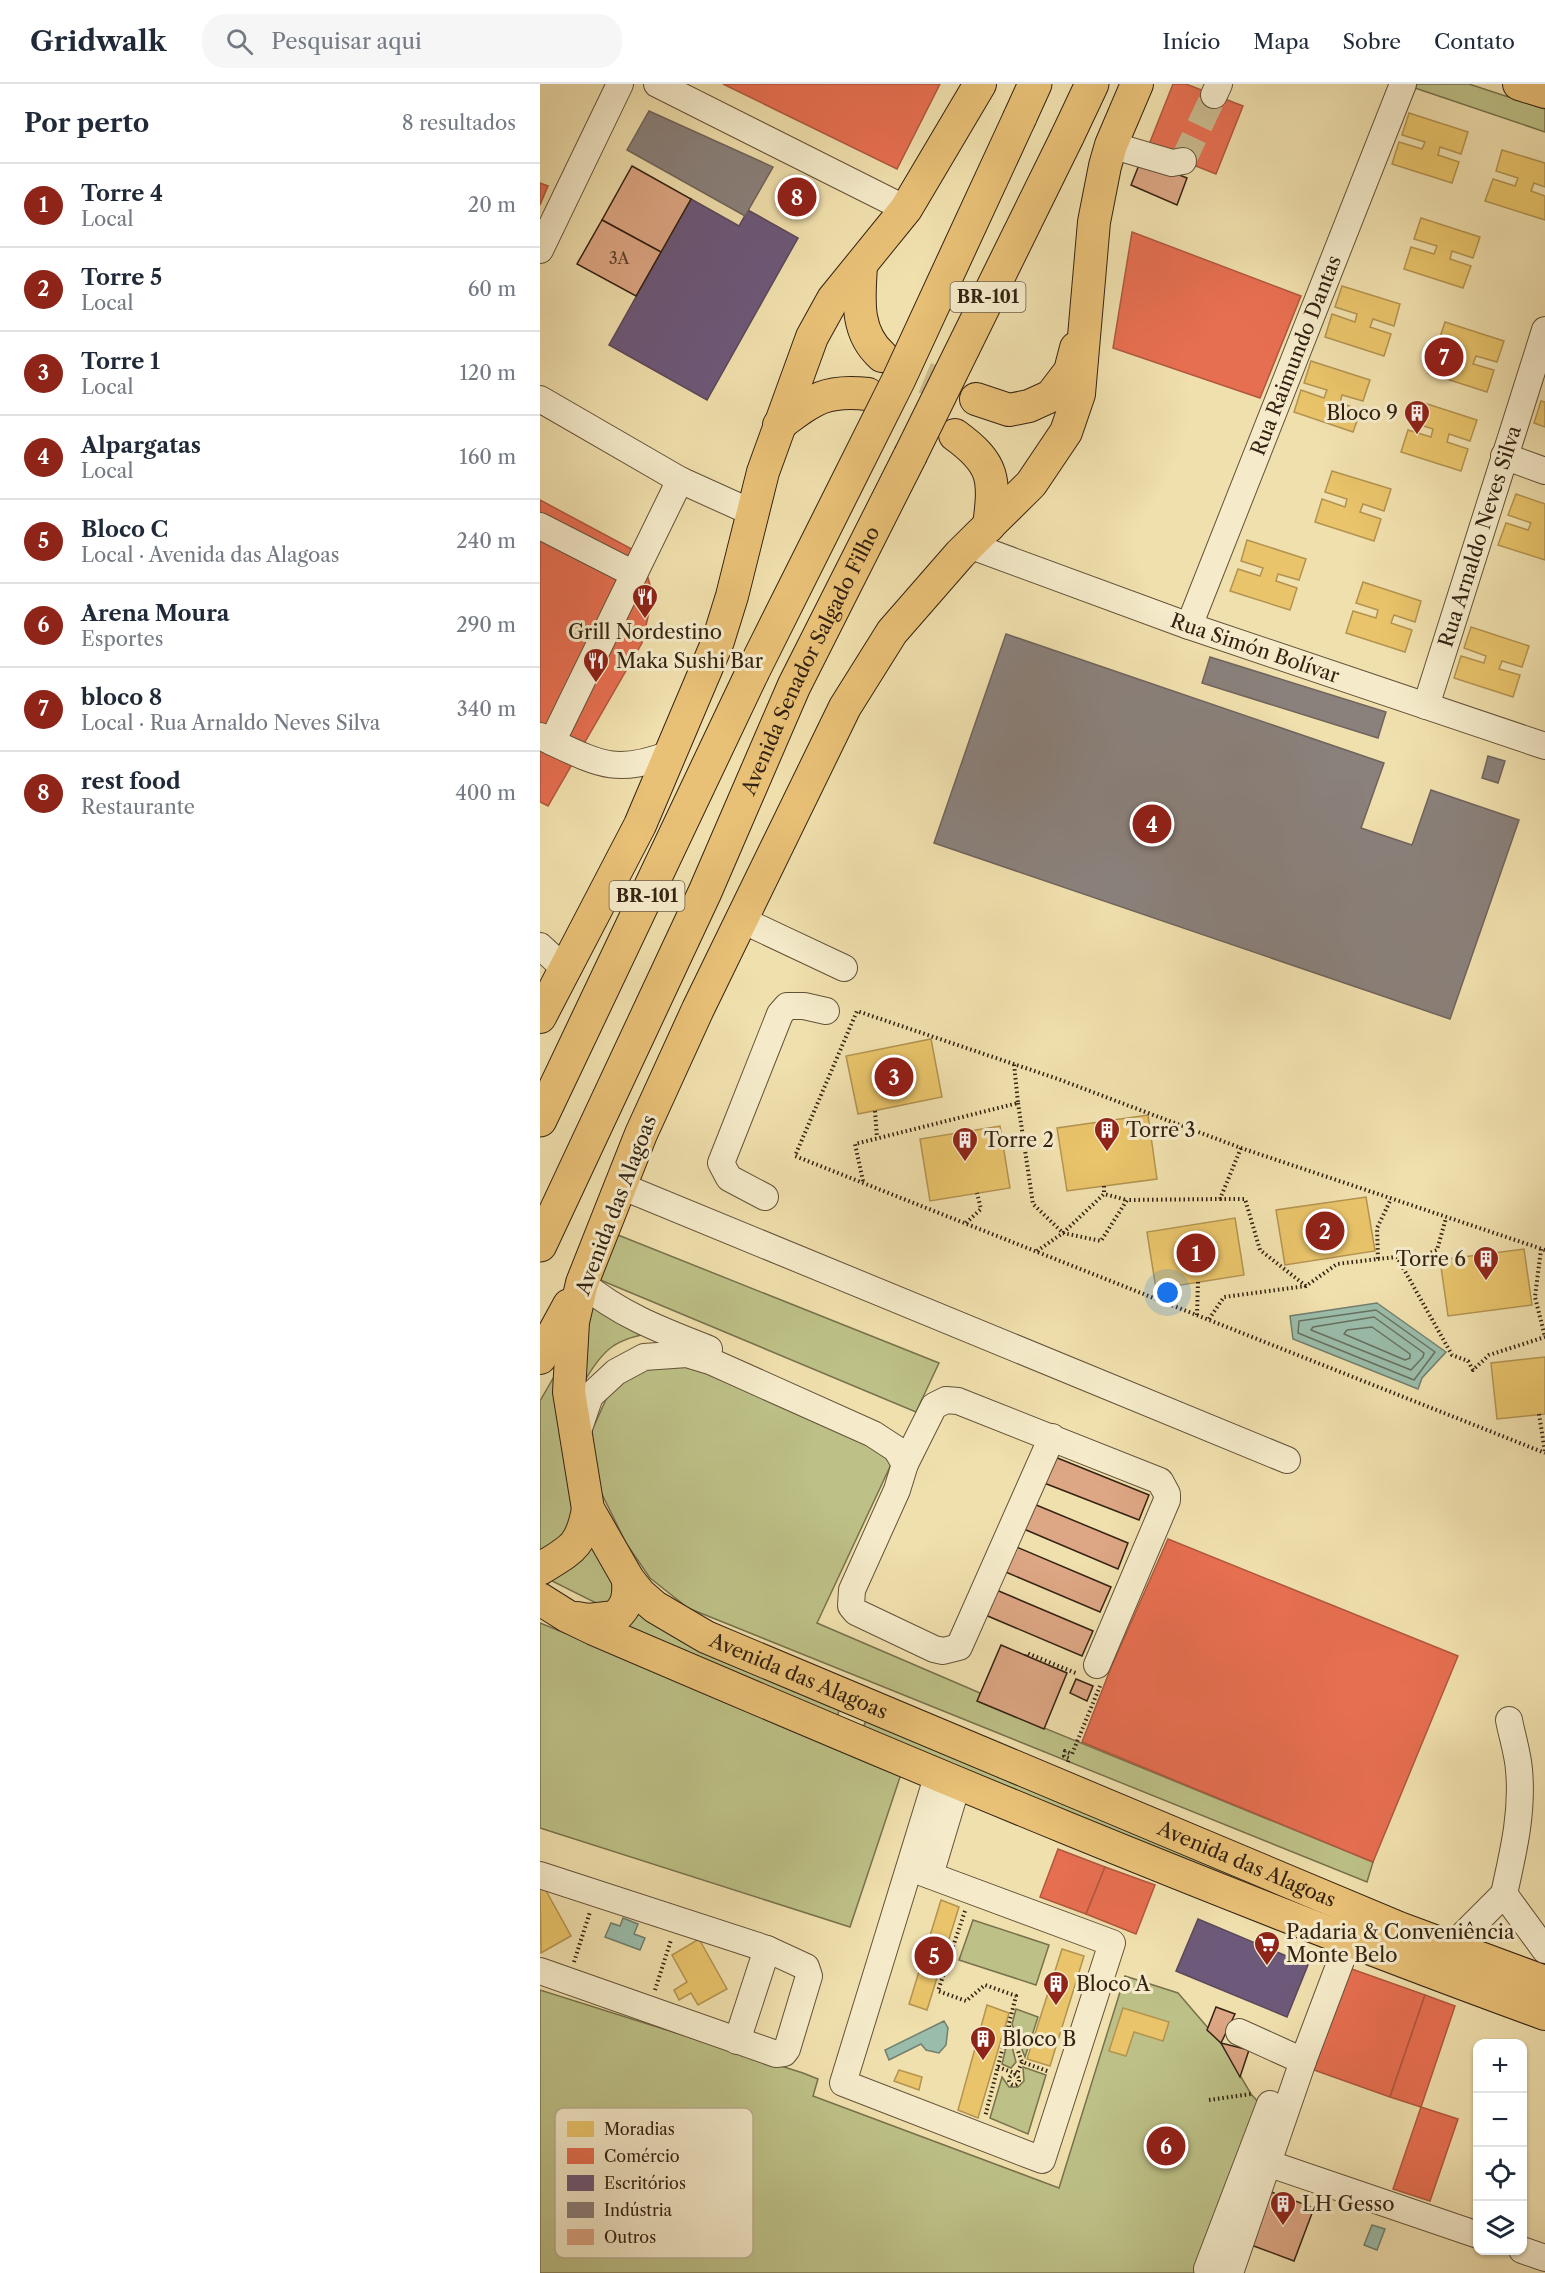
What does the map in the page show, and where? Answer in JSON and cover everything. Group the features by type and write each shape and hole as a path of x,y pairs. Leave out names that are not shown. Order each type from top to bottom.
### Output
{"highway":[{"name":"BR-101","path":"540,1120 752,673 899,379 1035,84"},
{"name":"Avenida Senador Salgado Filho","path":"540,1245 705,892 794,686 1092,84"}],"main road":[{"path":"540,1017 640,825 718,641 779,425 812,337 833,299 906,209 980,84"},
{"path":"742,920 845,707 892,632 979,536 1032,484 1066,432 1079,394 1094,222 1111,145 1137,84"},
{"path":"1520,84 1545,92"},
{"path":"861,266 858,304 864,332 870,345 882,356"},
{"path":"976,399 1009,410 1029,406 1051,396 1070,371 1086,305"},
{"path":"779,425 811,401 826,394 846,392 868,394"},
{"path":"955,435 974,449 987,470 994,489 979,536"},
{"name":"Avenida das Alagoas","path":"742,920 698,1009 641,1134 582,1283 569,1358 569,1392 588,1509 628,1580 655,1607 706,1637 1399,1928 1545,1982"},
{"path":"540,1358 582,1283"},
{"path":"540,1569 564,1554 583,1535 588,1509"},
{"path":"567,1616 589,1620 615,1617 626,1605 628,1580"},
{"name":"Avenida das Alagoas","path":"540,1599 567,1616 842,1735 1348,1942 1545,2014"},
{"path":"842,1735 849,1722 861,1717 871,1717 944,1735"},
{"path":"1387,1957 1399,1928"}],"street":[{"path":"540,250 620,84"},
{"path":"657,84 906,209"},
{"name":"Rua Raimundo Dantas","path":"1189,626 1403,84"},
{"path":"1111,145 1172,163 1183,161"},
{"name":"Rua Arnaldo Neves Silva","path":"1426,706 1504,456 1543,345"},
{"path":"540,399 680,480 753,513"},
{"path":"1504,456 1545,471"},
{"path":"670,754 642,765 611,766 546,739 634,574 680,480"},
{"path":"540,526 634,574"},
{"name":"Rua Simón Bolívar","path":"979,536 1189,626 1545,746"},
{"path":"742,920 844,968"},
{"path":"540,946 565,969"},
{"path":"765,1197 729,1178 721,1163 780,1014 787,1006 804,1006 826,1011"},
{"path":"621,1186 1287,1460"},
{"path":"582,1283 603,1301 631,1318 920,1437"},
{"path":"575,1437 590,1396 616,1372 644,1357 687,1354 710,1361 873,1434 896,1449 905,1464"},
{"path":"1052,1437 959,1647 943,1651 856,1612 851,1606 852,1590 897,1490 905,1464 934,1406 946,1400 958,1401 1052,1437 1160,1481 1167,1494 1167,1500 1092,1674"},
{"path":"1450,1947 1504,1894 1520,1806 1519,1768 1509,1720"},
{"path":"920,1872 1112,1943 1042,2160 843,2083 920,1872 948,1778"},
{"path":"540,1875 766,1949 801,1964 808,1972 784,2054 767,2053 540,1971"},
{"path":"1504,1894 1545,1950"},
{"path":"1219,2271 1267,2163 1295,2058 1348,1942"},
{"path":"737,2041 766,1949"},
{"path":"1239,2032 1295,2058"},
{"path":"1219,2271 1260,2099 1295,2058"},
{"path":"1267,2163 1473,2233"},
{"path":"1527,2252 1545,2258"}],"path":[{"path":"1209,1320 1224,1298 1306,1286 1337,1264 1397,1257 1452,1355 1468,1361 1473,1370 1489,1355 1545,1337 1535,1296 1543,1249 1240,1148 1014,1064 856,1011 795,1156 863,1182 1209,1320 1545,1453"},
{"path":"1014,1064 1033,1204 1063,1233 1101,1241 1127,1200"},
{"path":"863,1182 855,1144 1018,1102"},
{"path":"875,1111 878,1138"},
{"path":"1220,1199 1240,1148"},
{"path":"1037,1251 1063,1233 1104,1194 1104,1186"},
{"path":"966,1223 981,1209 977,1193"},
{"path":"1104,1194 1127,1200 1245,1198 1260,1250 1306,1286"},
{"path":"1378,1259 1377,1228 1391,1199"},
{"path":"1402,1265 1437,1250 1446,1218"},
{"path":"1197,1315 1198,1282"},
{"path":"1539,1414 1545,1453"},
{"path":"1026,1656 1027,1653 1092,1674 1101,1684 1072,1754 1065,1751 1064,1756 1070,1758"},
{"path":"966,1906 938,1991 966,2001 985,1985 1016,1996 984,2121 974,2116"},
{"path":"571,1970 591,1908"},
{"path":"653,1997 672,1935"},
{"path":"998,2067 1017,2074 1022,2062 1009,2025"},
{"path":"1047,2083 1054,2061"},
{"path":"1022,2062 1051,2072"},
{"path":"1209,2100 1260,2099"}],"green space":[{"path":"1417,84 1469,84 1545,109 1545,132 1415,88"},
{"path":"618,1235 939,1363 916,1412 598,1279"},
{"path":"592,1292 657,1332 631,1338 612,1347 604,1353 583,1384 579,1346"},
{"path":"699,1362 895,1456 817,1623 980,1693 978,1701 1373,1862 1367,1882 688,1608 650,1578 626,1543 598,1486 590,1435 608,1395 636,1371"},
{"path":"555,1375 569,1491 578,1516 620,1591 617,1602 598,1604 540,1575 540,1401"},
{"path":"639,1607 841,1704 835,1724 618,1625"},
{"path":"540,1623 902,1771 850,1927 540,1828"},
{"path":"866,1721 949,1745 1381,1938 860,1734"},
{"path":"973,1920 1049,1945 1036,1985 959,1960"},
{"path":"1125,1976 1178,1993 1221,2043 1251,2094 1270,2115 1218,2273 540,2273 540,1990 803,2073 818,2079 813,2096 1059,2188"},
{"path":"1016,2009 1038,2017 1025,2057 1012,2024"},
{"path":"1009,2035 1016,2062 1011,2068 1002,2064"},
{"path":"1023,2067 1046,2075 1028,2134 990,2118 1002,2077 1009,2087 1018,2087 1024,2081"}],"water":[{"path":"1377,1303 1446,1352 1422,1378 1418,1389 1293,1339 1290,1316"},
{"path":"623,1918 638,1924 634,1934 645,1938 640,1950 605,1937 611,1923 620,1926"},
{"path":"944,2021 948,2028 946,2045 939,2053 926,2050 921,2044 889,2060 885,2050"},
{"path":"1372,2225 1385,2229 1377,2250 1364,2245"}],"building: Moradias":[{"path":"1409,113 1468,132 1461,154 1440,147 1438,155 1459,162 1452,183 1392,164 1399,142 1422,149 1425,142 1402,135"},
{"path":"1502,150 1545,163 1545,187 1534,183 1531,191 1545,196 1545,220 1485,201 1493,179 1515,186 1518,178 1496,171"},
{"path":"1421,218 1480,237 1473,258 1452,251 1450,259 1471,266 1463,288 1404,269 1411,247 1434,254 1437,246 1414,239"},
{"path":"1342,286 1400,304 1394,326 1373,319 1370,327 1391,334 1384,356 1325,337 1332,314 1355,322 1357,314 1335,307"},
{"path":"1445,322 1504,341 1497,362 1476,356 1473,364 1494,370 1487,392 1428,373 1435,351 1458,358 1460,350 1438,343"},
{"path":"1311,361 1370,380 1363,401 1342,395 1340,403 1361,410 1353,432 1294,412 1301,390 1324,398 1327,390 1304,383"},
{"name":"Bloco 9","path":"1418,401 1477,420 1470,441 1449,434 1447,442 1468,449 1461,471 1401,452 1408,430 1431,437 1433,429 1411,422"},
{"path":"1541,401 1545,402 1545,427 1534,423"},
{"path":"1332,471 1391,489 1384,511 1363,504 1360,512 1381,519 1374,541 1315,522 1322,499 1345,507 1347,499 1325,492"},
{"path":"1516,494 1545,504 1545,560 1498,545 1506,523 1528,530 1531,523 1508,515"},
{"path":"1247,540 1306,559 1299,580 1278,574 1276,581 1297,588 1290,610 1230,591 1238,569 1260,576 1263,568 1241,561"},
{"path":"1363,582 1421,601 1415,622 1394,615 1391,623 1412,630 1405,652 1346,633 1353,611 1376,618 1378,610 1356,603"},
{"path":"1471,627 1529,646 1522,667 1502,661 1499,669 1520,675 1513,697 1454,678 1461,656 1484,663 1486,656 1464,648"},
{"path":"931,1039 942,1097 858,1114 846,1056"},
{"name":"Torre 3","path":"1148,1115 1157,1179 1067,1191 1057,1128"},
{"name":"Torre 2","path":"1000,1126 1010,1188 930,1201 920,1139"},
{"path":"1366,1197 1375,1251 1285,1265 1276,1210"},
{"path":"1235,1218 1244,1275 1156,1289 1147,1232"},
{"name":"Torre 6","path":"1524,1249 1532,1305 1448,1316 1440,1260"},
{"path":"1545,1357 1545,1414 1497,1419 1491,1363"},
{"path":"544,1887 571,1936 541,1953 540,1889"},
{"path":"941,1900 959,1907 927,2010 909,2004"},
{"path":"699,1939 727,1989 698,2005 691,1993 679,2000 674,1990 687,1982 672,1955"},
{"name":"Bloco A","path":"1062,1949 1084,1956 1050,2066 1027,2059"},
{"name":"Bloco B","path":"987,2005 1009,2013 978,2118 958,2110"},
{"path":"1123,2008 1169,2022 1163,2041 1134,2032 1126,2056 1109,2051"},
{"path":"899,2070 922,2077 919,2090 894,2081"}],"building: Comércio":[{"path":"723,84 940,84 897,169"},
{"path":"1173,84 1186,84 1243,106 1216,174 1148,147"},
{"path":"540,183 548,186 540,205"},
{"path":"1132,232 1301,296 1260,398 1113,348"},
{"path":"540,500 641,554 653,595 642,643 548,806 540,802"},
{"path":"1168,1539 1458,1656 1373,1862 1082,1742 1110,1670"},
{"path":"1058,1849 1105,1867 1086,1914 1040,1897"},
{"path":"1105,1867 1155,1885 1136,1934 1086,1914"},
{"path":"1349,1968 1425,1995 1390,2097 1314,2070"},
{"path":"1425,1995 1455,2006 1421,2107 1390,2097"},
{"path":"1421,2107 1458,2119 1430,2201 1393,2189"}],"building: Escritórios":[{"path":"691,199 739,226 748,210 798,238 707,400 609,345"},
{"path":"1198,1919 1308,1965 1287,2017 1176,1971"}],"building: Indústria":[{"path":"649,111 773,167 745,216 627,150"},
{"path":"1006,634 1384,763 1361,828 1412,845 1431,790 1519,820 1450,1019 934,843"},
{"path":"1210,657 1386,712 1378,738 1202,683"},
{"path":"1488,756 1505,761 1498,783 1482,778"}],"building: Outros":[{"path":"1141,160 1187,178 1177,205 1131,185"},
{"path":"632,166 691,199 661,252 602,220"},
{"path":"602,220 661,252 636,296 577,264"},
{"path":"1050,1455 1149,1495 1139,1520 1039,1481"},
{"path":"1029,1502 1128,1543 1118,1569 1019,1527"},
{"path":"1012,1545 1111,1587 1100,1612 1001,1570"},
{"path":"994,1589 1093,1631 1082,1656 983,1614"},
{"path":"1001,1645 1067,1673 1044,1729 977,1701"},
{"path":"1076,1679 1093,1686 1087,1701 1070,1693"},
{"path":"1216,2007 1235,2014 1221,2043 1207,2030"},
{"path":"1221,2043 1249,2050 1240,2077"},
{"name":"LH Gesso","path":"1271,2192 1314,2208 1294,2261 1251,2245"}],"tunnel":[{"path":"1183,161 1214,95"},
{"path":"882,356 923,377 976,399"},
{"path":"868,394 951,433"}],"place":[{"name":"rest food","path":"797,197"},
{"name":"bloco 8","path":"1444,357"},
{"name":"Bloco 9","path":"1417,436"},
{"name":"Grill Nordestino","path":"645,620"},
{"name":"Maka Sushi Bar","path":"596,684"},
{"name":"Alpargatas","path":"1152,824"},
{"name":"Torre 1","path":"894,1077"},
{"name":"Torre 3","path":"1107,1153"},
{"name":"Torre 2","path":"965,1163"},
{"name":"Torre 5","path":"1325,1231"},
{"name":"Torre 4","path":"1196,1253"},
{"name":"Torre 6","path":"1486,1282"},
{"name":"Bloco C","path":"934,1956"},
{"name":"Padaria & Conveniência Monte Belo","path":"1267,1967"},
{"name":"Bloco A","path":"1056,2007"},
{"name":"Bloco B","path":"983,2062"},
{"name":"Arena Moura","path":"1166,2146"},
{"name":"LH Gesso","path":"1283,2227"}]}
